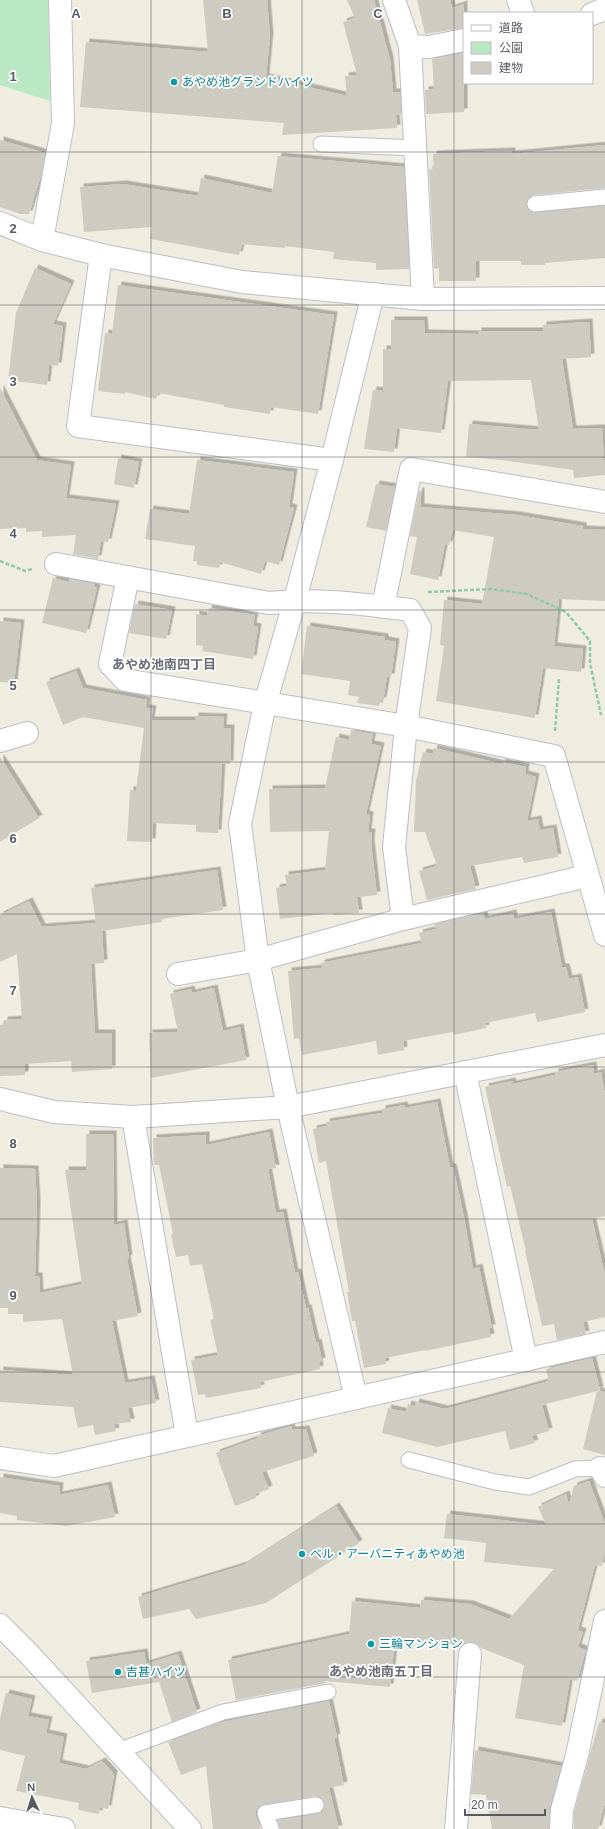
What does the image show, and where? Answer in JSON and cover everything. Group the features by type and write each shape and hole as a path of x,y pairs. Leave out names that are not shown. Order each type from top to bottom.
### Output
{"street":[{"path":"42,240 63,123 60,0"},
{"path":"394,0 410,46 423,299"},
{"path":"518,0 523,12"},
{"path":"593,14 605,9"},
{"path":"410,46 429,48 463,40"},
{"path":"0,222 42,240 101,255 242,282 423,299 605,298"},
{"path":"101,255 78,426 332,460"},
{"path":"356,1398 288,1107 258,960 240,824 265,704 295,600 332,460 373,294"},
{"path":"383,606 411,469 605,502"},
{"path":"56,564 269,603 295,600 383,606 410,610 420,628 406,726 394,847 403,919"},
{"path":"128,577 110,664 125,680 406,726 554,756 605,935"},
{"path":"0,741 27,733"},
{"path":"178,974 258,960 403,919 588,876"},
{"path":"0,1099 54,1112 133,1117 288,1107 605,1044"},
{"path":"465,1072 526,1360"},
{"path":"133,1117 187,1435"},
{"path":"0,1458 54,1466 605,1342"},
{"path":"562,1829 562,1810 577,1755 605,1621"},
{"path":"0,1625 28,1653 190,1829"},
{"path":"456,1829 470,1654"},
{"path":"0,1818 64,1829"}],"lane":[{"path":"321,144 416,148"},
{"path":"535,204 605,197"},
{"path":"409,1460 495,1482 529,1487 575,1470 603,1471"},
{"path":"118,1751 223,1712 328,1692"},
{"path":"271,1829 265,1813 316,1805"}],"path":[{"path":"0,561 25,571 56,564"},
{"path":"424,592 491,589 527,594 566,612 590,641 590,662 602,715"},
{"path":"554,756 559,679"}],"green space":[{"path":"0,0 48,0 50,101 0,85"}],"building":[{"path":"203,0 267,0 270,36 266,77 347,96 345,76 357,75 343,22 355,18 347,0 374,0 390,60 393,92 400,92 401,115 396,115 397,128 282,135 284,123 80,107 86,42 208,52"},
{"path":"417,0 450,0 452,8 464,4 463,28 425,34"},
{"path":"463,53 464,112 426,114 425,90 434,89 432,59"},
{"path":"0,140 45,153 42,172 29,214 20,214 0,207"},
{"path":"605,145 605,188 534,195 529,197 526,204 528,210 536,213 605,206 605,258 545,263 545,265 521,265 521,261 476,261 476,281 439,281 439,268 434,269 429,169 434,170 433,154 512,151 512,154"},
{"path":"278,156 404,167 409,269 376,270 376,263 333,259 334,252 285,246 285,248 242,244 239,255 150,239 152,227 84,232 80,187 123,184 198,196 201,178 272,193"},
{"path":"35,268 71,284 53,324 63,326 58,366 49,365 47,385 8,380 16,313"},
{"path":"118,285 334,315 318,414 271,407 270,414 224,407 224,405 158,393 156,399 125,392 125,394 98,391 105,333 112,334"},
{"path":"391,320 424,320 425,333 478,334 478,331 543,331 543,325 589,322 591,357 562,359 573,429 602,428 605,475 574,478 573,470 502,460 466,457 469,424 539,430 531,380 448,381 441,433 397,428 394,452 364,449 373,390 383,391 383,349 391,349"},
{"path":"0,388 37,460 71,465 66,498 116,504 108,542 101,541 98,559 73,554 76,535 42,537 42,531 26,532 26,528 0,529"},
{"path":"118,458 139,462 134,488 114,484"},
{"path":"197,460 294,472 289,507 294,508 279,565 265,561 261,574 220,562 219,568 197,565 197,561 193,561 195,546 145,539 150,509 189,514"},
{"path":"376,484 395,487 386,531 366,527"},
{"path":"419,491 421,491 421,507 517,515 583,526 583,529 605,530 605,601 559,599 554,646 583,649 581,672 543,668 535,718 436,701 444,646 440,645 444,600 482,604 494,537 453,530 449,545 445,544 438,580 410,574 417,537 410,536"},
{"path":"53,578 69,582 70,579 95,584 94,587 97,588 86,633 42,623"},
{"path":"135,604 172,610 166,639 129,633"},
{"path":"209,608 255,615 253,626 258,627 253,659 202,651 203,646 196,645 196,614 207,616"},
{"path":"0,621 21,623 14,683 0,682"},
{"path":"307,626 385,637 385,640 396,642 391,677 387,677 383,701 381,700 379,706 357,703 359,697 348,695 350,681 301,674"},
{"path":"76,671 83,688 147,700 146,708 153,709 151,720 195,720 195,716 224,717 223,728 231,728 230,764 222,764 218,833 196,832 196,825 153,823 152,842 127,841 130,790 136,790 144,728 83,717 63,725 46,682"},
{"path":"351,730 373,734 371,744 381,746 366,814 370,815 368,832 372,832 371,843 377,895 357,897 359,913 334,915 333,913 280,919 276,888 287,886 285,875 325,870 329,831 270,832 269,789 325,788 336,737 349,740"},
{"path":"434,748 502,764 502,762 526,767 525,774 536,777 527,821 538,819 540,830 553,828 558,857 524,863 522,857 470,866 476,889 427,900 419,871 437,866 425,832 414,832 416,781 423,752 433,754"},
{"path":"0,757 39,818 0,842"},
{"path":"217,870 223,910 161,919 162,922 102,931 104,963 91,964 95,1033 112,1033 112,1069 72,1072 71,1061 25,1064 25,1075 0,1076 0,1025 4,1024 4,1020 22,1019 17,954 0,962 0,915 29,901 42,927 96,923 91,888"},
{"path":"551,912 562,967 566,967 569,979 578,977 585,1012 537,1022 535,1013 485,1023 486,1028 454,1035 453,1032 403,1041 404,1050 378,1055 376,1041 302,1055 299,1038 294,1039 288,971 322,968 321,963 422,943 419,933 436,929 434,924 483,913 485,919 513,913 514,919"},
{"path":"214,988 223,1031 240,1027 246,1060 151,1078 149,1033 178,1032 170,994 191,989 192,993"},
{"path":"593,1065 594,1074 601,1072 605,1096 605,1216 592,1219 605,1275 605,1317 583,1322 586,1334 557,1340 554,1324 542,1326 526,1251 510,1186 507,1187 485,1087 512,1081 513,1084 555,1075 555,1072"},
{"path":"437,1102 450,1167 453,1167 464,1217 473,1269 479,1267 492,1328 489,1328 491,1337 385,1358 386,1364 364,1368 355,1321 352,1321 347,1292 349,1292 326,1161 319,1163 313,1129 327,1126 326,1122 382,1113 382,1109 404,1105 405,1108"},
{"path":"269,1132 276,1168 268,1169 276,1213 283,1212 295,1273 298,1272 306,1308 308,1308 316,1343 318,1342 322,1361 319,1362 320,1369 260,1382 261,1388 206,1398 205,1394 198,1395 191,1360 218,1355 210,1320 214,1319 202,1264 190,1266 188,1255 176,1257 171,1235 173,1234 159,1165 154,1165 153,1138 206,1135 206,1145"},
{"path":"86,1134 113,1134 114,1225 124,1223 129,1258 127,1259 138,1316 112,1321 125,1383 151,1379 156,1403 128,1408 131,1422 114,1424 116,1431 95,1435 93,1425 78,1428 73,1407 0,1402 0,1370 73,1375 62,1319 23,1322 23,1314 8,1314 8,1308 0,1308 0,1168 35,1169 37,1204 35,1276 39,1276 40,1293 82,1284 65,1170 86,1170"},
{"path":"592,1358 600,1390 542,1405 549,1431 532,1436 535,1443 510,1450 505,1431 437,1447 382,1433 388,1408 406,1412 408,1404 415,1406 416,1402 445,1409 549,1381 546,1369"},
{"path":"597,1391 605,1392 605,1455 583,1449"},
{"path":"291,1426 292,1430 306,1429 314,1456 262,1472 269,1489 255,1494 256,1498 235,1506 216,1453 258,1438 257,1436"},
{"path":"0,1477 60,1486 59,1495 108,1485 115,1517 66,1526 17,1520 17,1516 0,1513"},
{"path":"589,1481 605,1524 605,1551 602,1566 595,1565 578,1630 583,1632 578,1647 586,1650 577,1681 570,1679 562,1726 515,1718 524,1665 481,1648 477,1644 471,1642 462,1645 395,1639 390,1687 325,1681 326,1683 236,1700 228,1660 349,1634 352,1601 420,1608 421,1600 470,1604 509,1619 554,1569 484,1562 486,1543 444,1538 447,1514 546,1525 538,1507 566,1494 569,1505 574,1486"},
{"name":"ベル・アーバニティあやめ池","path":"336,1506 359,1543 266,1603 196,1619 189,1609 143,1619 138,1597 244,1565"},
{"path":"144,1652 146,1664 178,1654 197,1712 172,1722 159,1682 92,1693 86,1661"},
{"path":"6,1693 32,1699 28,1716 49,1720 46,1733 64,1737 59,1763 86,1769 102,1761 114,1774 108,1809 100,1807 99,1814 78,1810 79,1803 16,1791 25,1756 0,1750 0,1718"},
{"path":"329,1701 337,1737 334,1738 344,1785 329,1788 339,1829 280,1829 277,1820 322,1812 324,1808 323,1800 315,1796 259,1806 256,1811 256,1816 261,1829 213,1829 206,1766 181,1775 168,1742 222,1722"},
{"path":"599,1722 605,1723 605,1802 598,1829 574,1829 574,1812"},
{"path":"475,1750 561,1766 550,1807 549,1829 492,1829 486,1795 471,1794"}],"place":[{"name":"あやめ池グランドハイツ","path":"174,82"},
{"name":"ベル・アーバニティあやめ池","path":"302,1554"},
{"name":"三輪マンション","path":"371,1644"},
{"name":"吉甚ハイツ","path":"118,1672"}],"district":[{"name":"あやめ池南四丁目","path":"164,664"},
{"name":"あやめ池南五丁目","path":"381,1671"}]}
